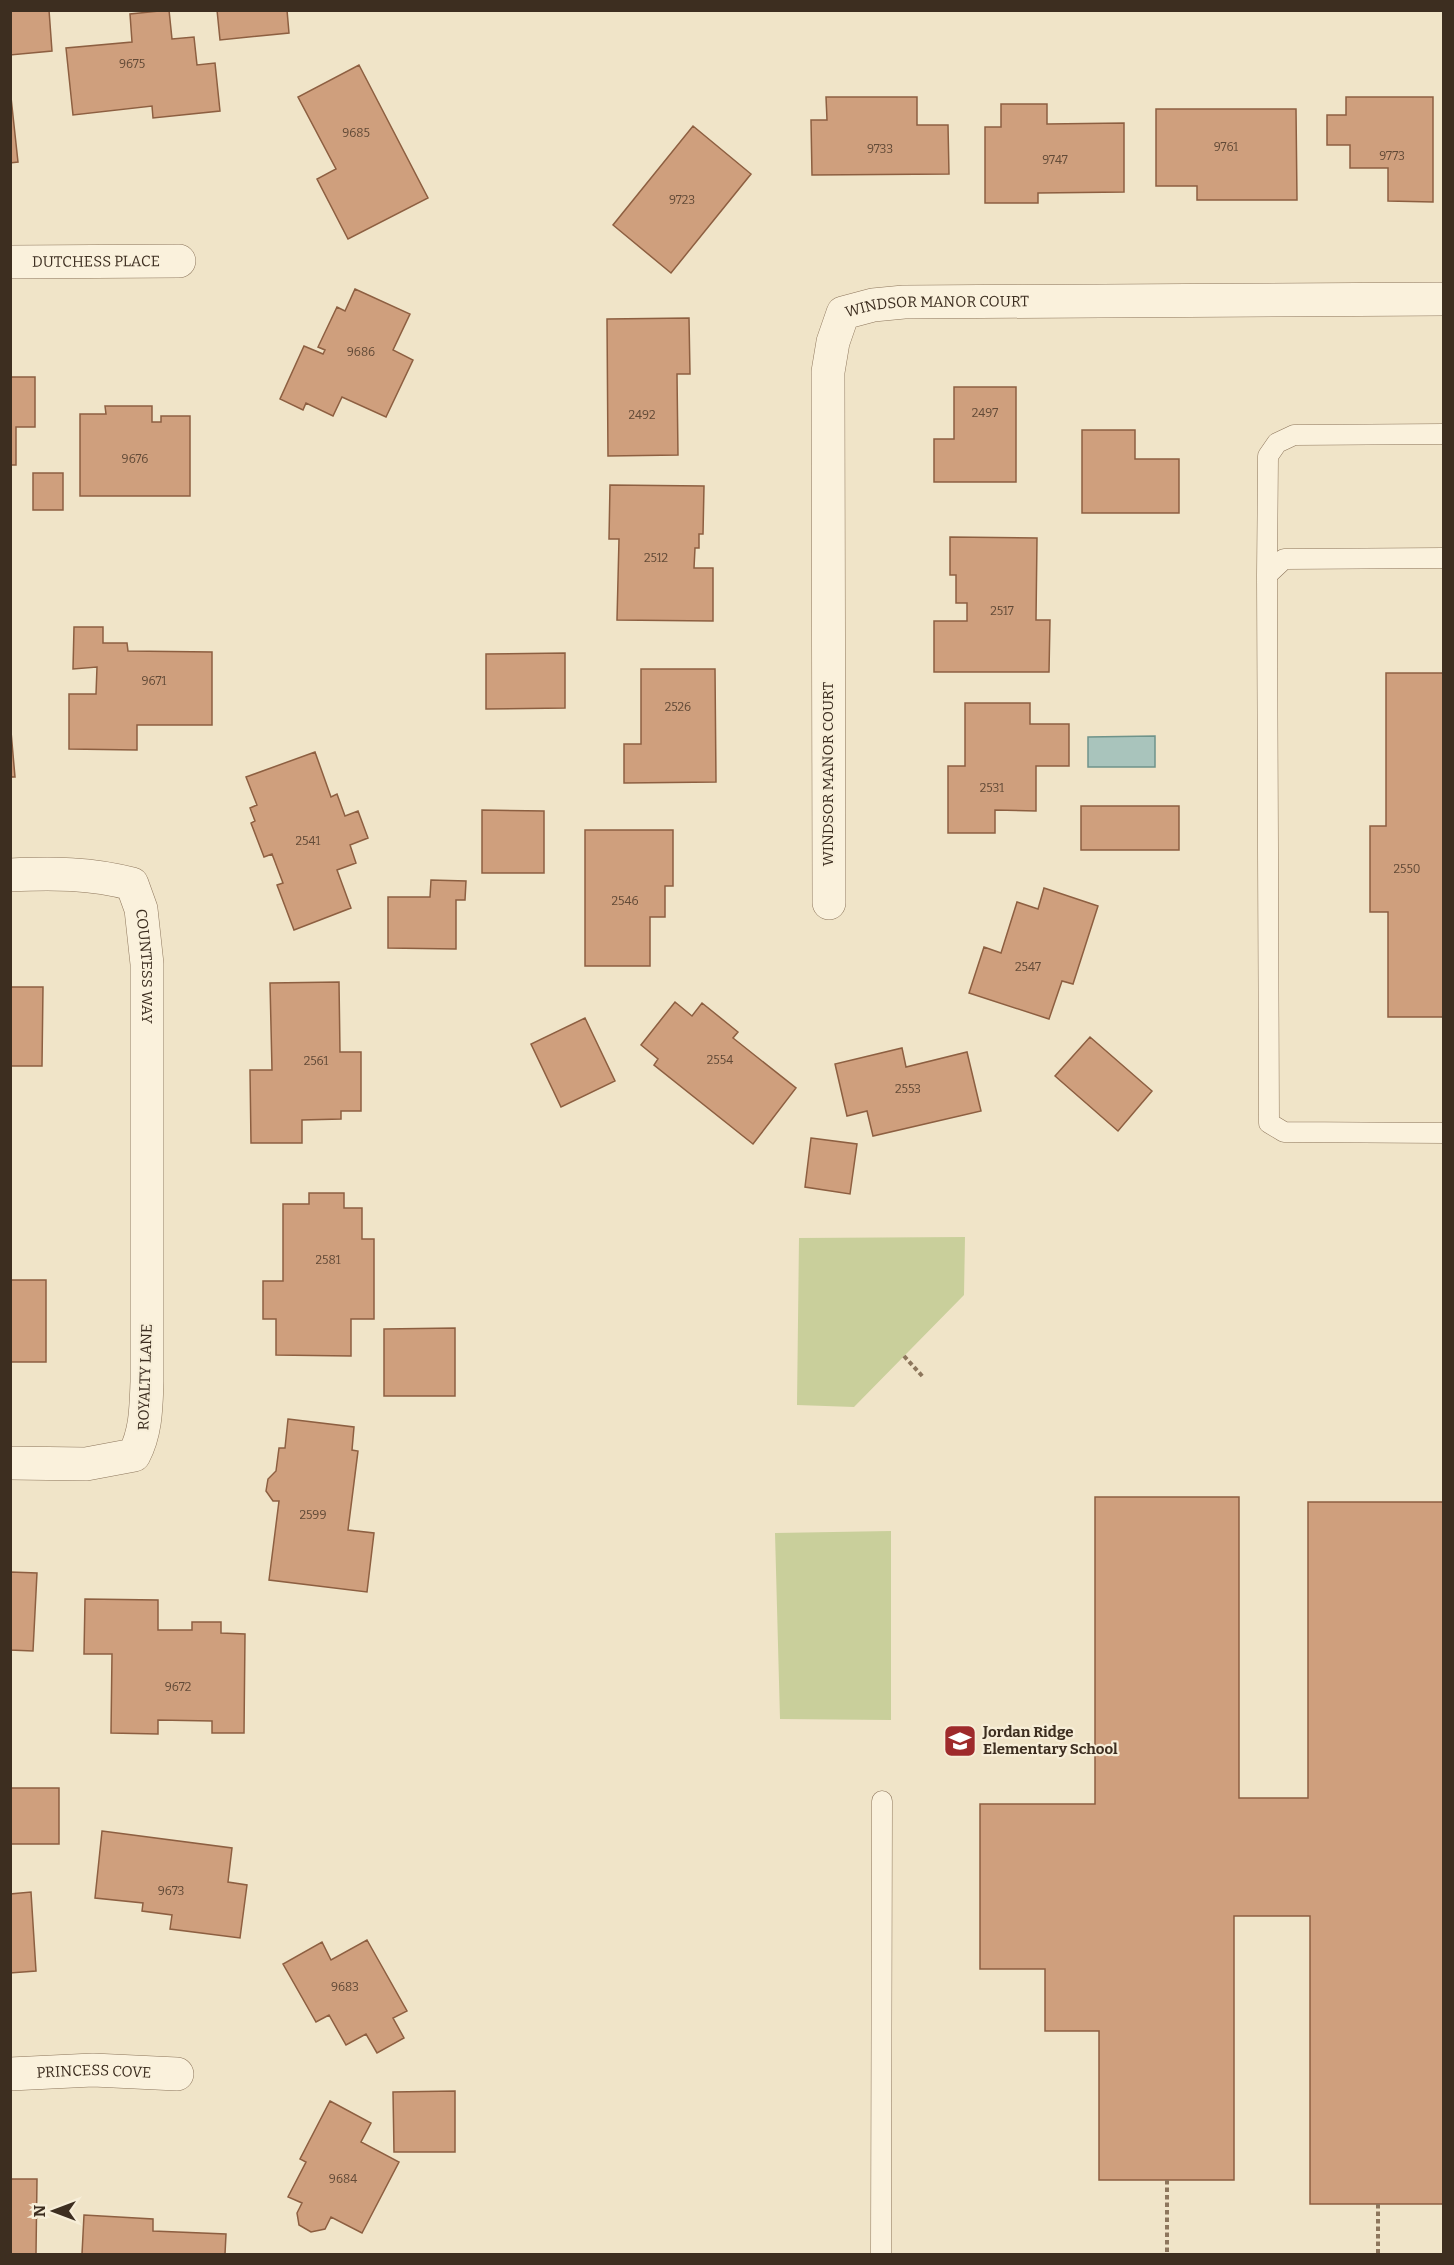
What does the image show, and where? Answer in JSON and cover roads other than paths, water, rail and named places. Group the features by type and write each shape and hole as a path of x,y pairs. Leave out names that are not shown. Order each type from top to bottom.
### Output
{"street":[{"name":"DUTCHESS PLACE","path":"10,262 179,261"},
{"name":"WINDSOR MANOR COURT","path":"829,903 828,372 843,313 904,302 1443,299"},
{"name":"COUNTESS WAY","path":"10,875 71,873 102,876 132,884 141,909 145,937 147,1172"},
{"name":"ROYALTY LANE","path":"10,1463 86,1464 110,1461 134,1455 142,1439 147,1382 147,1172"},
{"name":"PRINCESS COVE","path":"10,2074 93,2070 177,2074"}],"lane":[{"path":"1443,434 1294,435 1278,443 1268,456 1267,575 1269,1123 1284,1132 1443,1133"},
{"path":"1267,575 1284,559 1443,558"},
{"path":"881,2254 882,1801"}],"water":[{"path":"1155,736 1155,767 1088,767 1088,737"}],"place":[{"name":"Jordan Ridge Elementary School","path":"960,1741"}]}
